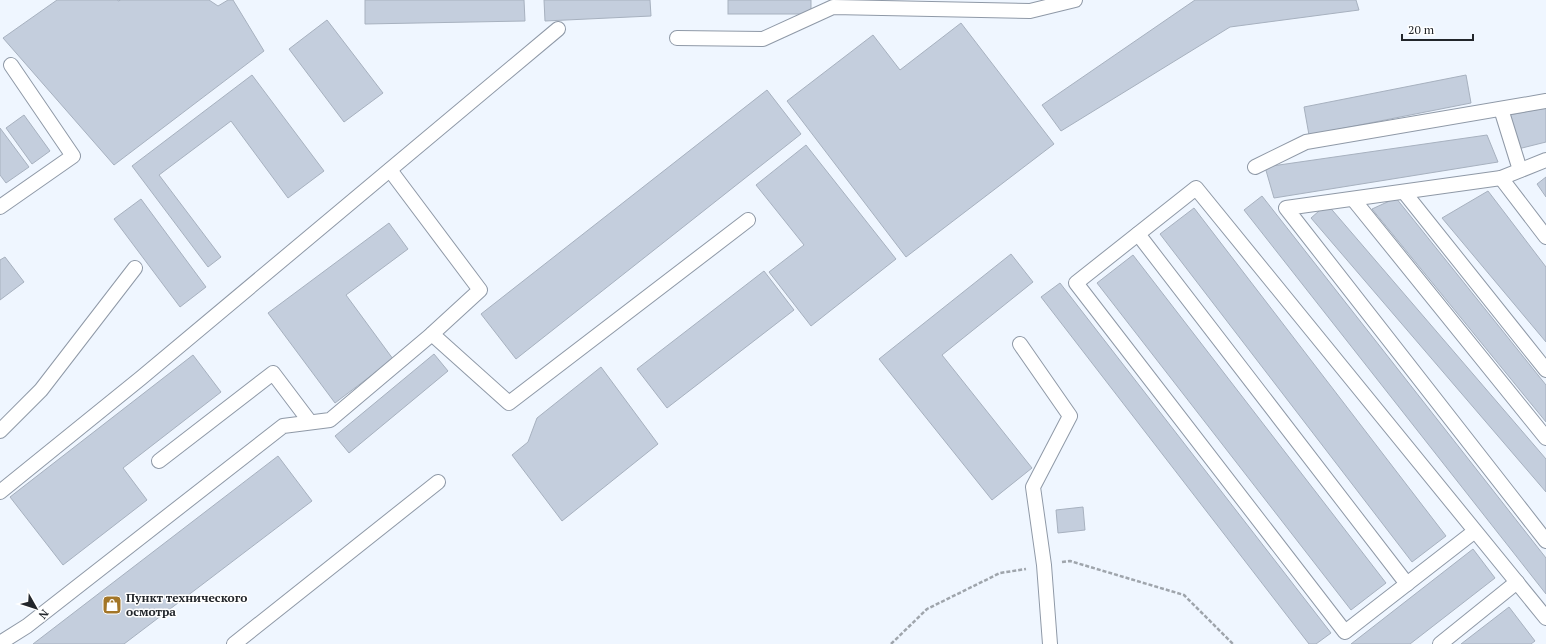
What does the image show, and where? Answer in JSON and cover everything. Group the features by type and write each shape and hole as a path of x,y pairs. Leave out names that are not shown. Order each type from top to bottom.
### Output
{"lane":[{"path":"677,38 763,39 833,8 1030,11 1075,0"},
{"path":"0,492 141,378 558,29"},
{"path":"0,207 73,156 11,65"},
{"path":"1255,167 1306,142 1546,101"},
{"path":"1501,109 1520,170"},
{"path":"1546,160 1501,178 1286,208 1546,541"},
{"path":"0,643 27,626 283,426 330,420 432,334 480,290 390,170"},
{"path":"1501,178 1546,237"},
{"path":"1476,531 1345,632 1076,283 1196,188 1476,531 1546,618"},
{"path":"1404,192 1546,370"},
{"path":"1353,199 1546,438"},
{"path":"432,334 509,403 748,220"},
{"path":"1138,234 1407,584"},
{"path":"0,431 41,390 135,268"},
{"path":"1020,344 1070,416 1033,487 1044,565 1050,644"},
{"path":"159,461 274,373 310,422"},
{"path":"234,644 438,482"},
{"path":"1440,644 1517,582"}],"building":[{"path":"57,0 209,0 218,6 228,0 233,0 264,51 114,165 3,38"},
{"path":"365,0 524,0 525,21 365,24"},
{"path":"544,0 650,0 651,16 545,21"},
{"path":"728,0 811,0 811,14 728,14"},
{"path":"1195,0 1356,0 1359,10 1230,27 1061,131 1042,105"},
{"path":"327,20 383,93 344,122 289,49"},
{"path":"961,23 1054,144 906,257 787,101 873,35 900,70"},
{"path":"252,75 324,171 288,198 231,121 159,175 221,257 208,267 132,166"},
{"path":"1466,75 1471,103 1309,135 1304,107"},
{"path":"767,90 801,134 516,359 481,314"},
{"path":"1546,108 1546,142 1518,149 1509,115"},
{"path":"24,115 50,151 32,164 6,128"},
{"path":"0,128 29,167 6,183 0,175"},
{"path":"1487,135 1498,162 1274,198 1265,167"},
{"path":"806,145 896,259 811,326 769,272 804,245 756,185"},
{"path":"1546,177 1546,197 1537,184"},
{"path":"1488,191 1546,267 1546,342 1442,218"},
{"path":"1262,196 1546,558 1546,594 1244,210"},
{"path":"1396,198 1546,385 1546,422 1372,209"},
{"path":"141,199 206,287 180,307 114,219"},
{"path":"1327,204 1546,459 1546,492 1311,218"},
{"path":"1194,208 1446,536 1412,562 1160,234"},
{"path":"389,223 408,249 346,295 393,359 335,403 268,313"},
{"path":"1011,254 1033,282 942,355 1032,468 992,500 879,359"},
{"path":"1133,255 1386,583 1351,610 1097,283"},
{"path":"5,257 24,282 0,300 0,260"},
{"path":"764,271 794,310 667,408 637,369"},
{"path":"1060,283 1331,633 1316,644 1309,644 1041,297"},
{"path":"434,354 448,371 349,453 335,436"},
{"path":"193,355 221,392 123,468 147,500 63,565 10,497"},
{"path":"601,367 658,444 562,521 512,455 528,442 537,418"},
{"path":"278,456 312,501 124,644 33,644"},
{"path":"1083,507 1085,530 1058,533 1056,510"},
{"path":"1473,549 1495,578 1410,644 1351,644"},
{"path":"1509,607 1535,641 1531,644 1461,644"}],"place":[{"name":"Пункт технического осмотра","path":"112,605"}]}
